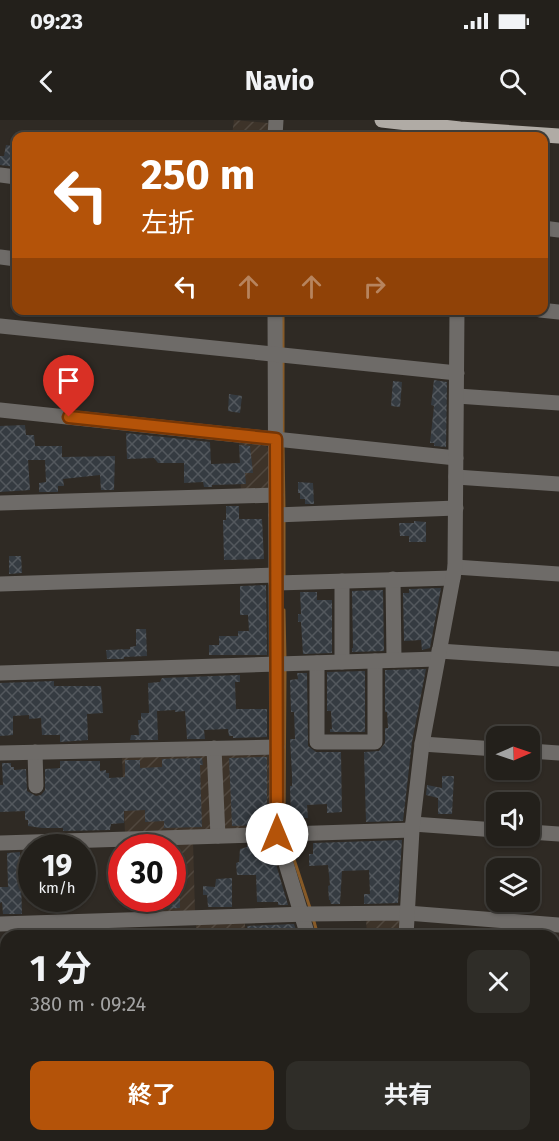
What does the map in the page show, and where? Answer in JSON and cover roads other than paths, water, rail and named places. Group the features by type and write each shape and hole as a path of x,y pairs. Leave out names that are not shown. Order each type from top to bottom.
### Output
{"main road":[{"path":"382,120 510,132"}],"street":[{"path":"276,315 280,355 280,440 276,495 281,514 282,664 277,747 284,834 308,914 308,930"},
{"path":"406,930 413,827 422,744 454,572 457,315"},
{"path":"0,326 457,373"},
{"path":"457,396 559,403"},
{"path":"0,410 456,458"},
{"path":"456,477 559,484"},
{"path":"0,503 276,495"},
{"path":"281,514 456,508"},
{"path":"0,584 342,581 393,579 454,572 559,574"},
{"path":"393,579 394,660"},
{"path":"342,581 342,662"},
{"path":"0,673 375,661 438,655 559,659"},
{"path":"317,663 317,742 375,742 375,661"},
{"path":"422,744 486,748"},
{"path":"0,753 277,747"},
{"path":"214,748 218,836"},
{"path":"540,752 559,753"},
{"path":"35,753 36,786"},
{"path":"0,843 284,834 413,827 486,830"},
{"path":"540,833 559,834"},
{"path":"0,924 407,913 559,925"}],"waterway":[{"path":"283,315 283,351"},
{"path":"283,361 283,435"},
{"path":"283,445 284,510"},
{"path":"284,520 284,576"},
{"path":"284,610 285,660"},
{"path":"284,819 285,670"},
{"path":"287,838 310,908"},
{"path":"313,918 316,930"}]}
